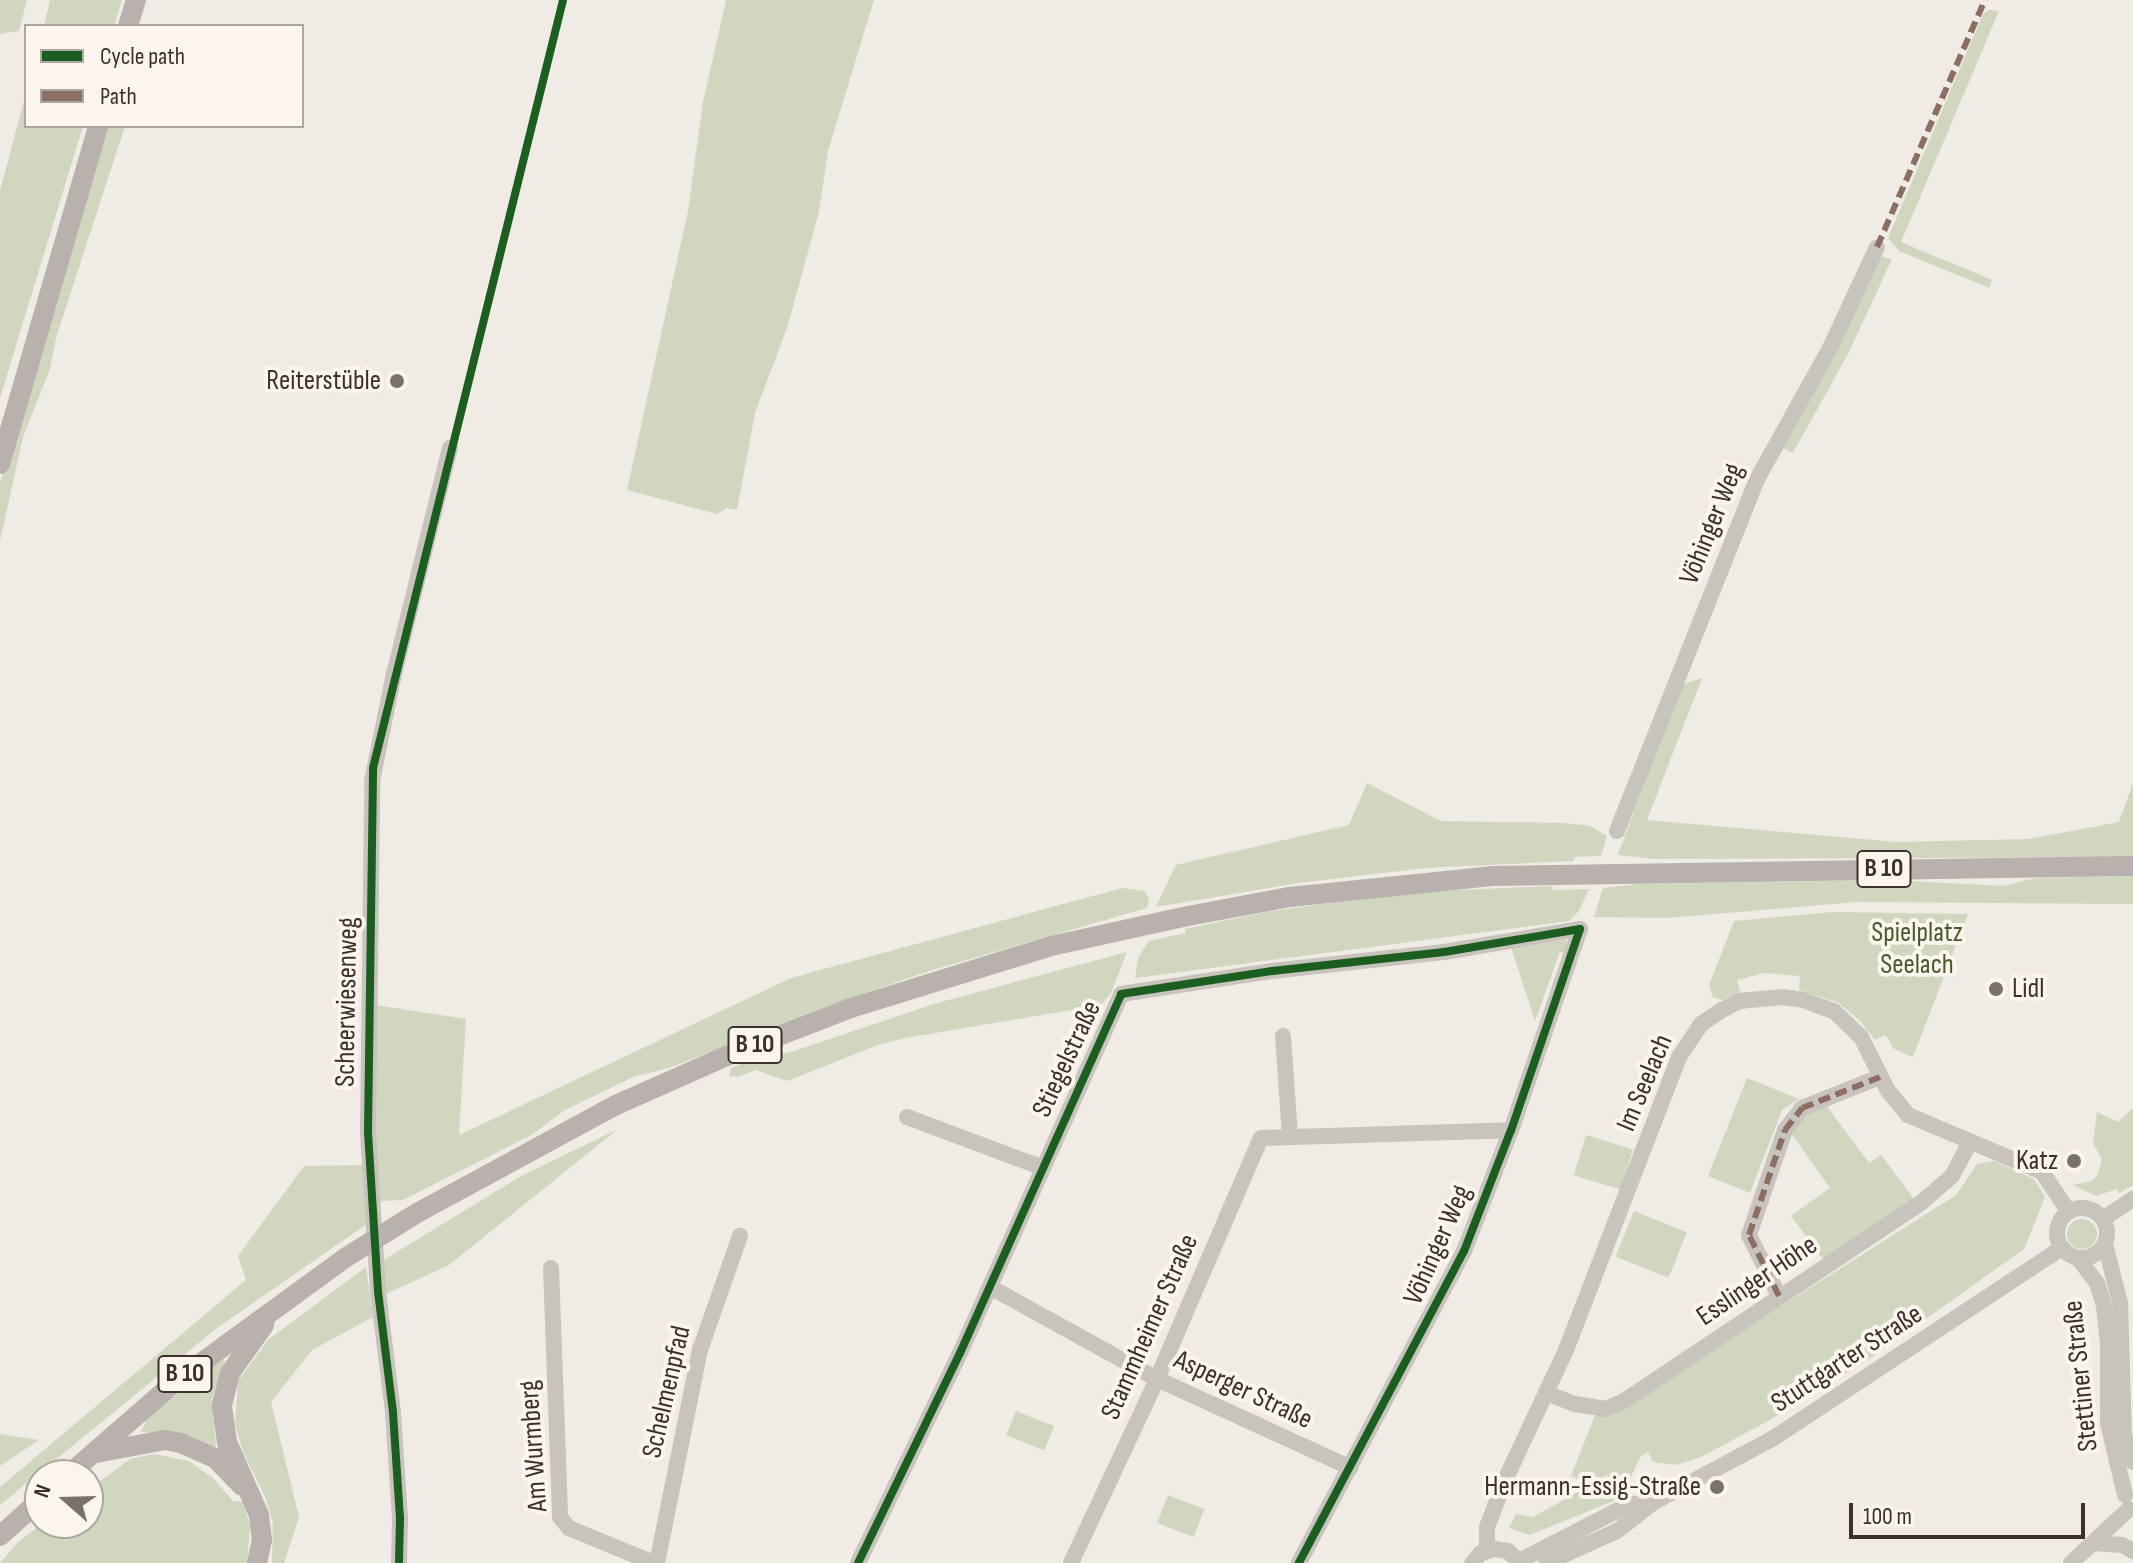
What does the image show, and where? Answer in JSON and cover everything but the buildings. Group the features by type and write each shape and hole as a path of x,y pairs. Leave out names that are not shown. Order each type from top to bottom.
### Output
{"main road":[{"path":"129,24 136,0"},
{"path":"0,464 97,128"},
{"name":"B 10","path":"86,1459 175,1382 345,1258 417,1213 604,1112 729,1055 851,1008 1114,930 1290,897 1409,883 1569,872 2133,866"},
{"path":"257,1563 261,1529 253,1498 223,1425 225,1388 238,1357 284,1300"},
{"path":"92,1454 131,1444 164,1440 181,1443 215,1458 253,1498"},
{"path":"0,1536 24,1514"}],"street":[{"name":"Vöhinger Weg","path":"1617,831 1756,481 1830,348 1877,247"},
{"name":"Scheerwiesenweg","path":"399,1563 400,1518 393,1412 378,1291 368,1132 372,781 394,674 450,448"},
{"name":"Vöhinger Weg","path":"1299,1563 1464,1251 1511,1130 1580,929"},
{"name":"Stiegelstraße","path":"858,1563 990,1287 1041,1167 1121,994 1272,971 1444,952 1580,929"},
{"name":"Im Seelach","path":"1487,1550 1487,1527 1492,1514 1546,1393 1679,1057 1701,1024 1739,1001 1782,997 1803,1000 1834,1011 1861,1037 1880,1077 1908,1115 2042,1172 2069,1212"},
{"path":"1283,1036 1290,1137"},
{"path":"1779,1296 1749,1235 1785,1130 1802,1108 1880,1077"},
{"path":"907,1117 1041,1167"},
{"name":"Stammheimer Straße","path":"1071,1563 1157,1379 1261,1138 1511,1130"},
{"name":"Esslinger Höhe","path":"1546,1393 1575,1404 1606,1409 1624,1401 1942,1186 1952,1176 1970,1142"},
{"path":"2103,1219 2133,1199"},
{"path":"2084,1208 2103,1219 2107,1234 2105,1244 2097,1254 2078,1258 2062,1248 2057,1232 2069,1212 2084,1208"},
{"name":"Schelmenpfad","path":"655,1563 700,1350 740,1236"},
{"name":"Stettiner Straße","path":"2105,1244 2120,1303 2124,1435 2133,1462"},
{"name":"Stuttgarter Straße","path":"1546,1563 1617,1531 1654,1502 1772,1439 2062,1248"},
{"name":"Stettiner Straße","path":"2078,1258 2097,1283 2104,1306 2108,1343 2108,1423 2130,1499"},
{"name":"Am Wurmberg","path":"551,1268 560,1517 569,1528 655,1563"},
{"name":"Asperger Straße","path":"990,1287 1157,1379 1351,1468"},
{"path":"2071,1563 2093,1543 2130,1499"},
{"name":"Stuttgarter Straße","path":"1487,1550 1508,1551 1519,1562 1630,1504 1654,1502"},
{"path":"2093,1543 2122,1545 2133,1551"},
{"path":"1472,1563 1487,1550"}],"green space":[{"path":"0,0 27,0 19,31 0,34"},
{"path":"50,0 122,0 115,24 44,24"},
{"path":"726,0 874,0 828,151 819,212 787,328 755,413 737,510 727,508 717,514 627,490 688,211 703,102"},
{"path":"1989,10 1999,11 1901,242 1992,280 1989,288 1899,251 1888,238 1983,14"},
{"path":"24,101 24,128 82,128 0,398 0,191"},
{"path":"106,128 124,128 56,338 50,369 23,437 0,541 0,483"},
{"path":"1877,259 1892,259 1849,352 1793,453 1780,447"},
{"path":"1702,678 1647,820 1896,842 2029,839 2119,822 2133,783 2133,857 1655,859 1618,855 1680,685"},
{"path":"1367,783 1441,821 1564,823 1590,826 1607,836 1601,856 1575,857 1573,861 1426,868 1298,883 1156,907 1176,865 1349,825"},
{"path":"2133,876 2133,904 1857,902 1666,918 1594,917 1603,888 1638,884 1890,880 2003,886 2036,878"},
{"path":"1550,886 1554,890 1589,889 1579,911 1569,921 1135,978 1138,958 1149,941 1186,933 1185,929 1271,911 1417,892"},
{"path":"1122,888 1145,891 1149,899 1147,908 929,971 822,1008 672,1067 633,1077 565,1110 533,1134 403,1200 380,1201 375,1130 375,1005 466,1019 459,1135 791,978"},
{"name":"Spielplatz Seelach","path":"1832,912 1968,914 1913,1057 1894,1049 1886,1035 1875,1040 1860,1021 1839,1003 1799,990 1800,976 1764,973 1737,980 1740,992 1722,1000 1713,997 1709,985 1734,921"},
{"path":"1566,940 1567,954 1560,952 1535,1021 1511,947"},
{"path":"1127,952 1111,993 1101,1005 906,1038 878,1045 787,1081 756,1070 738,1077 729,1076 731,1068 744,1063 791,1052 937,1003"},
{"path":"1747,1078 1799,1099 1782,1110 1750,1193 1708,1176"},
{"path":"1826,1105 1869,1163 1881,1155 1914,1199 1825,1262 1791,1216 1830,1188 1790,1132 1803,1115"},
{"path":"2133,1108 2133,1185 2119,1193 2117,1189 2096,1196 2072,1185 2092,1181 2098,1174 2102,1159 2093,1143 2097,1112 2118,1122"},
{"path":"618,1129 449,1265 384,1295 382,1261 521,1176"},
{"path":"1586,1135 1633,1149 1621,1189 1574,1175"},
{"path":"1994,1161 2034,1179 2045,1197 2024,1249 1871,1358 1770,1420 1701,1457 1676,1465 1653,1462 1648,1452 1641,1456 1621,1498 1530,1535 1509,1528 1516,1514 1533,1517 1619,1469 1588,1484 1571,1476 1596,1413 1616,1411 1956,1195 1977,1164"},
{"path":"363,1165 367,1224 217,1328 56,1459 33,1459 246,1280 238,1256 304,1166"},
{"path":"1634,1211 1687,1232 1668,1278 1616,1256"},
{"path":"2082,1219 2088,1220 2096,1228 2096,1240 2088,1248 2082,1249 2076,1248 2068,1240 2067,1234 2068,1228 2076,1220"},
{"path":"366,1267 373,1317 312,1350 271,1402 299,1517 284,1563 272,1563 273,1524 266,1499 243,1452 235,1424 238,1381 268,1340"},
{"path":"219,1360 225,1360 212,1400 216,1448 186,1434 141,1432 147,1419"},
{"path":"1016,1411 1054,1426 1044,1450 1006,1435"},
{"path":"0,1434 39,1440 0,1466"},
{"path":"154,1454 189,1461 213,1478 233,1501 243,1502 250,1526 247,1563 0,1563 24,1538 104,1539 104,1478 130,1459"},
{"path":"24,1467 24,1485 0,1505 0,1487"},
{"path":"1168,1495 1204,1509 1194,1537 1157,1523"}],"marked path":[{"path":"1877,247 1985,0"},
{"path":"1779,1296 1749,1235 1785,1130 1802,1108 1880,1077"}],"cycle path":[{"path":"399,1563 400,1518 393,1412 378,1291 368,1132 373,768 563,0"},
{"path":"858,1563 960,1353 1121,994 1272,971 1444,952 1580,929 1511,1130 1464,1251 1299,1563"}],"place":[{"name":"Reiterstüble","path":"397,381"},
{"name":"Lidl","path":"1996,989"},
{"name":"Katz","path":"2074,1161"},
{"name":"Hermann-Essig-Straße","path":"1717,1487"}]}
